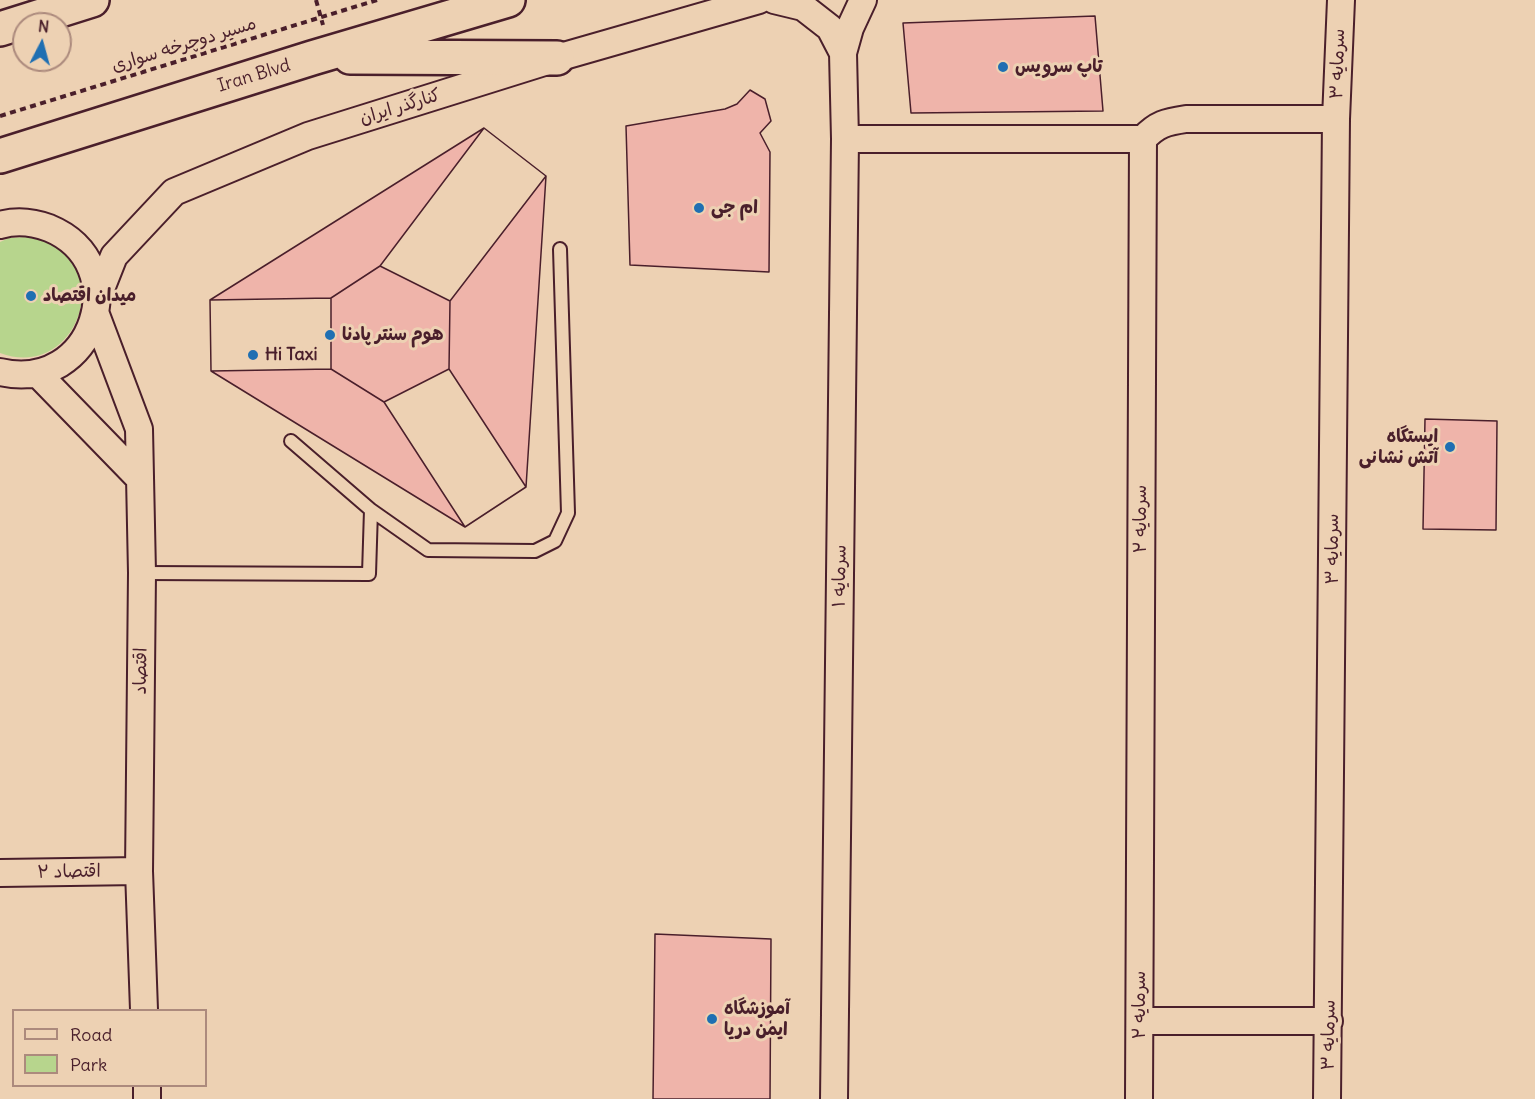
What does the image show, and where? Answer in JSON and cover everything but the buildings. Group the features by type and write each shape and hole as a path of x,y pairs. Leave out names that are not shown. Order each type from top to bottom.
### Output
{"main road":[{"name":"Iran Blvd","path":"0,156 312,58 508,0"},
{"path":"0,29 90,1"},
{"path":"312,58 557,58"}],"street":[{"name":"کنارگذر ایران","path":"96,306 114,256 174,192 308,136 557,58 759,0"},
{"path":"774,0 803,7 830,28 843,53"},
{"path":"843,53 850,28 862,0"},
{"name":"سرمایه ۳","path":"1327,1099 1336,120 1341,0"},
{"name":"سرمایه ۱","path":"834,1099 845,139 843,53"},
{"path":"845,139 1143,139 1153,128 1169,121 1186,119 1336,120"},
{"name":"سرمایه ۲","path":"1139,1099 1143,139"},
{"path":"0,225 10,222 36,223 61,233 81,250 93,273 96,306 93,325 80,348 61,364 38,374 13,375 0,372"},
{"name":"اقتصاد","path":"96,306 139,429 142,573 139,871 144,1009"},
{"path":"38,374 140,478"},
{"name":"اقتصاد ۲","path":"0,873 139,871"},
{"path":"1140,1021 1329,1021"}],"lane":[{"path":"291,441 371,510 429,550 535,551 555,541 568,513 560,249"},
{"path":"142,573 369,573 371,510"}],"path":[{"name":"مسیر دوچرخه سواری","path":"0,117 377,0"}],"green space":[{"path":"28,237 46,242 67,257 79,276 82,298 77,320 65,338 48,352 26,358 0,353 0,242 9,238"}],"place":[{"name":"تاپ سرویس","path":"1003,67"},
{"name":"ام جی","path":"699,208"},
{"name":"میدان اقتصاد","path":"31,296"},
{"name":"هوم سنتر پادنا","path":"330,335"},
{"name":"Hi Taxi","path":"253,355"},
{"name":"ایستگاه آتش نشانی","path":"1450,447"},
{"name":"آموزشگاه ایمن دریا","path":"712,1019"}]}
